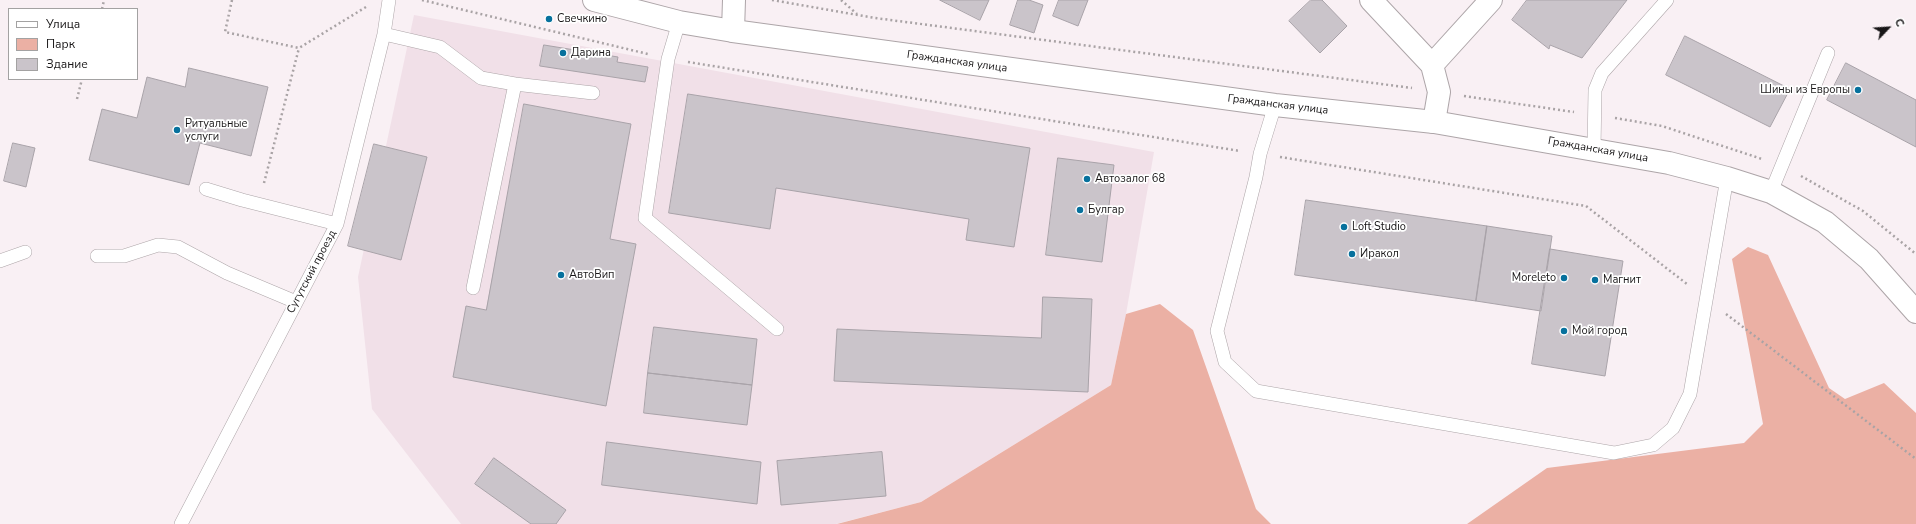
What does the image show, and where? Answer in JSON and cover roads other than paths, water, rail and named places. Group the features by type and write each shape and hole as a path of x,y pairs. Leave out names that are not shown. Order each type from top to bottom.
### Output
{"main road":[{"name":"Гражданская улица","path":"594,0 680,22 733,31 1275,105 1434,122 1669,163 1727,178 1771,192 1825,222 1869,259 1916,312"},
{"path":"733,31 734,0"},
{"path":"1371,0 1432,65 1439,92 1434,122"},
{"path":"1432,65 1491,0"}],"lane":[{"name":"Сугутский проезд","path":"180,524 337,224 384,34 389,0"},
{"path":"1594,150 1595,90 1602,73 1667,0"},
{"path":"680,22 668,59 645,218 776,330"},
{"path":"384,34 440,47 481,78 515,84 593,92"},
{"path":"1771,192 1828,53"},
{"path":"473,288 515,84"},
{"path":"1275,105 1260,154 1256,177 1217,331 1225,362 1256,391 1614,453 1653,445 1673,428 1690,394 1727,178"},
{"path":"206,189 337,224"},
{"path":"97,256 124,256 158,245 178,247 227,273 296,302"},
{"path":"0,261 25,252"}],"place":[{"name":"Свечкино","path":"549,19"},
{"name":"Дарина","path":"563,53"},
{"name":"Шины из Европы","path":"1858,90"},
{"name":"Ритуальные услуги","path":"177,130"},
{"name":"Автозалог 68","path":"1087,179"},
{"name":"Булгар","path":"1080,210"},
{"name":"Loft Studio","path":"1344,227"},
{"name":"Иракол","path":"1352,254"},
{"name":"АвтоВип","path":"561,275"},
{"name":"Moreleto","path":"1564,278"},
{"name":"Магнит","path":"1595,280"},
{"name":"Мой город","path":"1564,331"}]}
